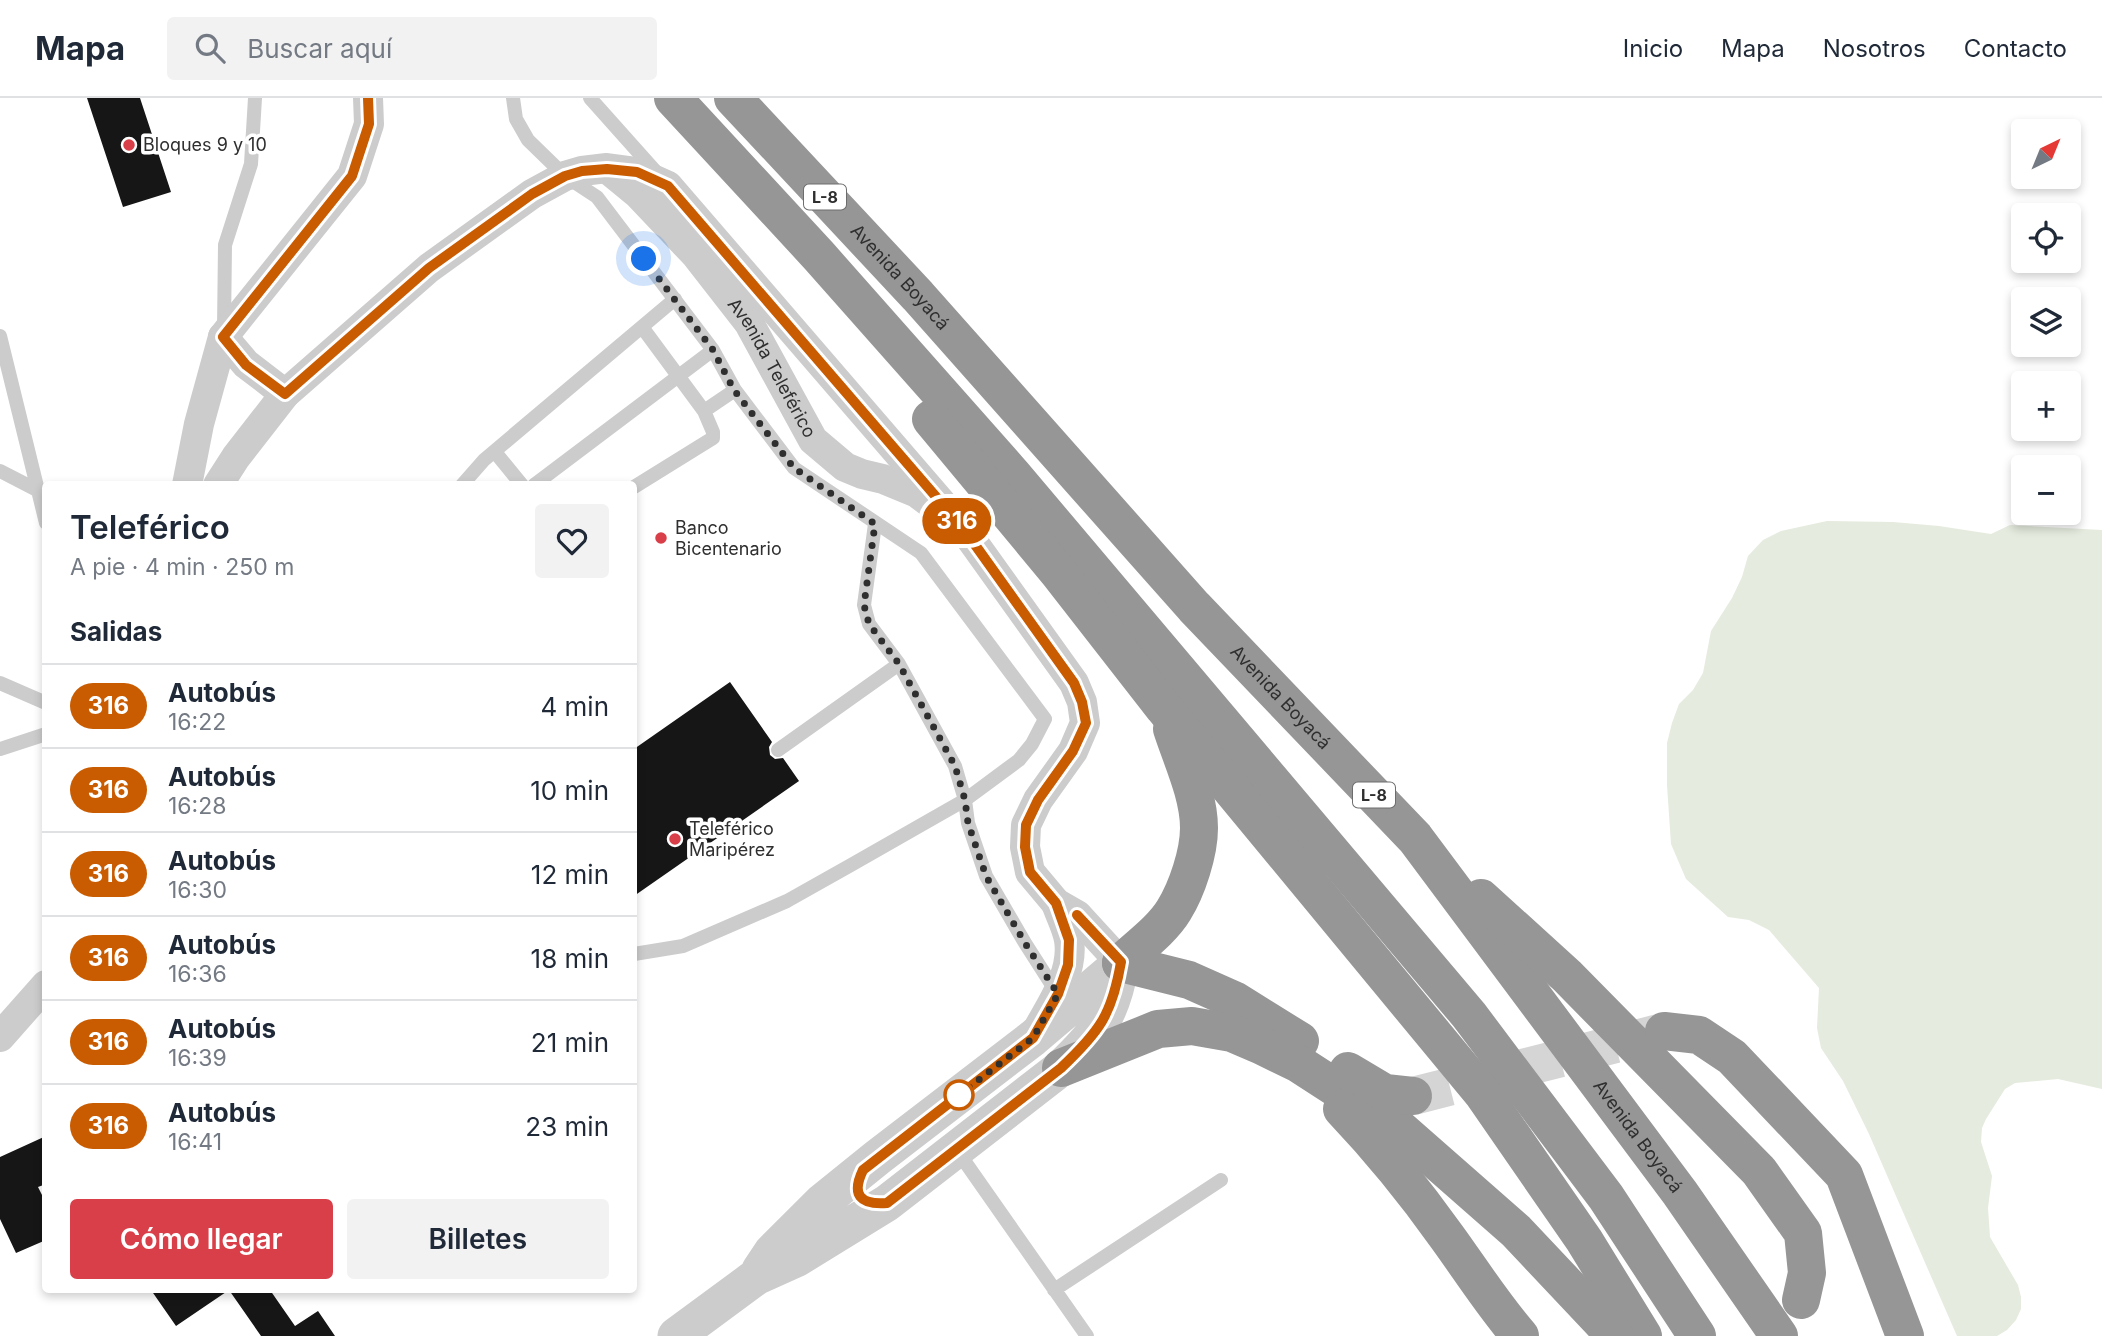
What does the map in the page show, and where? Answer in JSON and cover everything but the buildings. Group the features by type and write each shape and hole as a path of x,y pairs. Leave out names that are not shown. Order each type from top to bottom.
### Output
{"highway":[{"name":"L-8","path":"673,98 819,256 1012,474 1469,1016 1606,1197 1697,1336"},
{"name":"Avenida Boyacá","path":"733,98 918,296 1194,607 1415,838 1672,1182 1779,1336"},
{"path":"819,256 901,382 1058,572 1164,708 1483,1094 1584,1240 1643,1336"},
{"path":"1121,962 1173,911 1186,885 1199,828 1194,793 1164,708"},
{"path":"1415,838 1567,976 1759,1171 1803,1233 1807,1273 1801,1300"},
{"path":"1121,962 1189,980 1234,1000 1385,1093 1413,1096"},
{"path":"1061,1068 1158,1029 1192,1026 1232,1033 1260,1045 1299,1064 1401,1130 1516,1231 1615,1336"},
{"path":"1664,1031 1699,1035 1732,1057 1844,1175 1905,1336"},
{"path":"1299,1064 1381,1151 1446,1234 1505,1319 1520,1336"}],"street":[{"path":"188,481 199,424 223,337 352,176 369,124 368,98"},
{"name":"Avenida Teleférico","path":"607,169 638,194 696,255 749,323 813,440 845,467 883,478 917,493 963,528"},
{"name":"Avenida Teleférico","path":"221,481 285,394 429,268 532,194 565,176 582,171 607,169 637,172 668,186 963,528 1074,683 1082,702 1086,723 1073,751 1038,800 1026,825 1025,847 1030,872 1056,903 1077,915 1121,962"},
{"path":"223,337 246,365 285,394"},
{"name":"Avenida Teleférico","path":"1033,1038 1058,994 1068,965 1069,940 1056,903"},
{"path":"756,1277 772,1252 821,1203 1033,1038 1121,962"},
{"path":"676,1336 756,1277 796,1259 887,1203 1061,1068 1085,1045 1105,1016 1115,993 1121,962"},
{"path":"0,1037 42,990"},
{"path":"863,1170 857,1183 857,1193 861,1199 887,1203"}],"lane":[{"path":"223,337 225,245 251,164 255,98"},
{"path":"513,98 516,119 528,140 565,176 597,197 713,350 734,390 794,468 920,553 1045,719 1032,744 1019,760 965,800 787,901 683,946 637,954"},
{"path":"590,98 668,186"},
{"path":"466,481 484,460 675,299"},
{"path":"637,485 713,438 704,411 642,327"},
{"path":"0,336 42,508"},
{"path":"539,481 713,350"},
{"path":"704,411 734,390"},
{"path":"495,452 519,481"},
{"path":"0,471 37,490"},
{"path":"875,524 864,605 869,624 899,664 955,766 965,800 968,823 986,876 1058,994"},
{"path":"778,750 899,664"},
{"path":"0,683 42,701"},
{"path":"0,749 42,735"},
{"path":"955,1148 1087,1336"},
{"path":"1054,1290 1221,1180"}],"shaded area":[{"path":"1827,521 1893,522 1991,534 2010,525 2102,530 2102,1089 2058,1079 2015,1083 2005,1089 1982,1128 1981,1142 1992,1176 1988,1208 1990,1237 2018,1285 2021,1297 2021,1309 2016,1320 1997,1336 1957,1336 1869,1134 1843,1081 1821,1048 1817,1028 1819,988 1769,930 1749,920 1728,917 1686,879 1671,844 1667,743 1679,704 1693,690 1703,673 1711,631 1732,598 1748,556 1763,540 1781,531"}],"tunnel":[{"path":"1413,1096 1659,1033"}],"bus line":[{"name":"316","path":"368,98 369,124 352,176 223,337 246,365 285,394 429,268 532,194 565,176 582,171 607,169 637,172 668,186 865,413 963,528 1074,683 1082,702 1086,723 1073,751 1038,800 1026,825 1025,847 1030,872 1056,903 1069,940 1068,965 1058,994 1033,1038 863,1170 857,1183 857,1193 861,1199 887,1203 1061,1068 1085,1045 1105,1016 1115,993 1121,962 1077,915"}],"place":[{"name":"Bloques 9 y 10","path":"129,145"},
{"name":"Banco Bicentenario","path":"661,538"},
{"name":"Teleférico Maripérez","path":"675,839"}],"route":[{"path":"644,259 713,350 734,390 794,468 875,524 864,605 869,624 899,664 955,766 972,838 986,876 1058,994 1033,1038 959,1095"}]}
